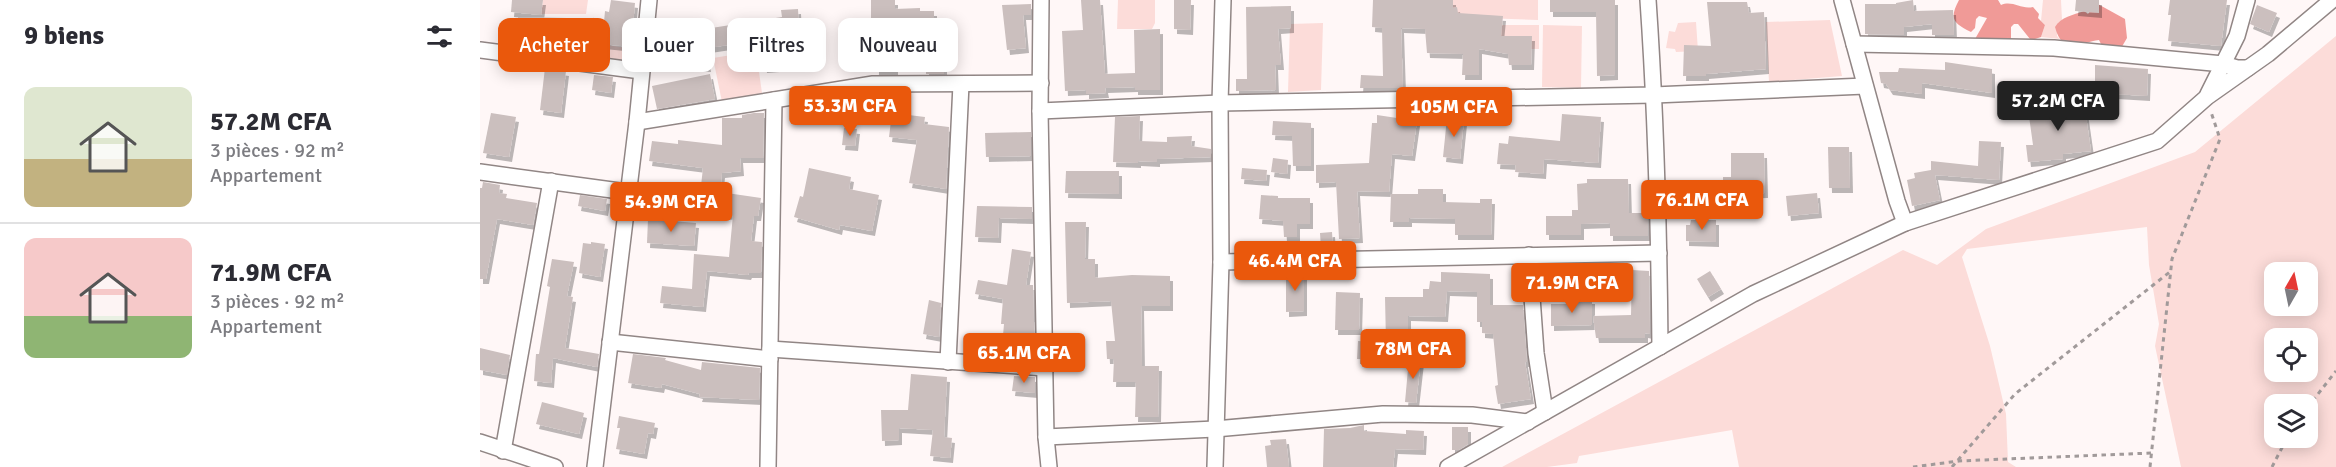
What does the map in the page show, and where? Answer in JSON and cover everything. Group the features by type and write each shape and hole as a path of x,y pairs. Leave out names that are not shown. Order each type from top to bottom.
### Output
{"street":[{"path":"647,18 649,0"},
{"path":"1041,0 1040,111 1046,437 1049,467"},
{"path":"1215,467 1221,262 1220,103 1223,0"},
{"path":"1648,0 1654,95 1659,253 1659,347"},
{"path":"1842,0 1905,224"},
{"path":"2207,97 2237,36 2247,0"},
{"path":"1448,467 1753,294 1905,224 2157,141 2207,97 2268,54 2332,0"},
{"path":"1854,44 2054,48 2248,68"},
{"path":"480,50 622,68"},
{"path":"595,467 637,122 641,72"},
{"path":"637,122 873,84 1041,83"},
{"path":"948,362 961,84"},
{"path":"1040,111 1220,103 1654,95 1865,86"},
{"path":"768,467 774,100"},
{"path":"480,172 627,192"},
{"path":"504,451 551,181"},
{"path":"1221,262 1659,253"},
{"path":"1529,255 1536,353 1545,412"},
{"path":"610,342 770,354 1046,368"},
{"path":"1046,437 1215,429 1383,414 1472,415 1528,422"},
{"path":"480,442 555,467"}],"path":[{"path":"2150,467 2172,259 2220,139 2207,97"},
{"path":"1952,467 2015,394 2171,271"},
{"path":"2318,394 2336,371"},
{"path":"2272,467 2282,448"},
{"path":"1913,467 1959,460 2151,453"}],"shaded area":[{"path":"543,0 588,0 586,14 541,14"},
{"path":"1118,0 1155,0 1155,23 1152,29 1117,29"},
{"path":"1453,0 1538,0 1538,20 1453,17"},
{"path":"1959,0 1998,0 2001,5 2033,7 2039,14 2038,18 2045,25 2041,37 2030,39 2018,24 2014,24 2011,27 2011,41 1978,42 1975,39 1987,18 1979,16 1971,32 1960,26 1954,20 1954,12"},
{"path":"2043,0 2061,0 2062,20 2058,23 2057,36 2060,39 2041,37 2045,25 2041,21"},
{"path":"2096,3 2125,19 2127,38 2120,50 2103,48 2099,40 2068,45 2058,36 2055,27 2061,21 2084,11 2088,14"},
{"path":"1830,20 1842,76 1769,82 1766,22"},
{"path":"1696,22 1698,51 1676,52 1675,49 1666,48 1669,31 1675,32 1678,23"},
{"path":"1323,23 1321,90 1288,92 1290,24"},
{"path":"1498,25 1539,25 1539,49 1526,49 1499,42"},
{"path":"1543,25 1582,26 1581,88 1542,87"},
{"path":"2336,36 2336,467 2181,467 2155,346 2159,324 2149,265 2147,227 1967,249 1962,257 1990,346 2006,414 2008,462 2016,467 1739,467 1732,430 1579,456 1577,463 1547,467 1502,467 1903,250 1937,265 1986,229 2195,152"},
{"path":"610,45 622,47 622,60 610,58"},
{"path":"727,56 727,72 759,72 762,93 722,102 715,58"}],"building":[{"path":"512,0 543,0 541,15 511,12"},
{"path":"611,0 635,3 634,18 622,18 622,46 610,45 610,18 604,18 605,11 609,12"},
{"path":"871,0 895,0 895,9 920,8 920,11 934,11 934,18 871,18"},
{"path":"1081,0 1100,0 1105,74 1135,73 1134,30 1160,29 1160,90 1135,90 1135,87 1105,88 1106,93 1086,94 1086,90 1065,91 1062,31 1083,30"},
{"path":"1174,0 1191,0 1190,30 1174,29"},
{"path":"1373,0 1453,0 1453,8 1457,7 1458,13 1503,16 1501,36 1532,36 1531,65 1509,65 1508,54 1479,49 1479,75 1462,75 1463,54 1427,53 1425,29 1401,28 1403,88 1360,88 1361,75 1383,76 1382,28 1372,27"},
{"path":"1550,0 1615,0 1615,75 1597,76 1596,12 1550,12"},
{"path":"1913,0 1914,11 1953,10 1954,35 1932,35 1932,24 1904,27 1904,35 1865,34 1865,4 1896,4"},
{"path":"2076,0 2099,0 2099,13 2075,11"},
{"path":"2170,0 2227,0 2221,46 2168,41"},
{"path":"1707,2 1747,2 1749,13 1764,12 1766,69 1706,74 1706,76 1683,76 1684,45 1711,46"},
{"path":"1031,4 1031,15 1023,15 1026,48 1007,50 1002,5"},
{"path":"2257,5 2277,13 2269,32 2250,24"},
{"path":"1291,6 1291,28 1278,29 1281,65 1275,65 1276,90 1236,91 1236,79 1247,79 1246,7"},
{"path":"798,9 798,18 776,18 782,17 781,10"},
{"path":"518,17 567,18 518,18"},
{"path":"727,26 727,45 715,47 715,27"},
{"path":"1945,62 1992,69 1992,93 1922,83 1922,94 1890,90 1886,84 1881,83 1879,72 1898,72 1899,68 1945,70"},
{"path":"2095,65 2148,69 2147,96 2114,94 2114,105 2095,105"},
{"path":"545,72 566,72 561,113 540,110"},
{"path":"926,72 944,72 944,74 926,74"},
{"path":"710,74 715,99 657,109 652,86"},
{"path":"594,75 613,77 611,93 592,90"},
{"path":"2084,102 2091,151 2063,154 2063,159 2028,162 2026,145 2033,145 2028,109"},
{"path":"491,113 516,117 509,157 483,153"},
{"path":"764,113 763,158 740,158 741,171 722,173 720,192 761,198 758,216 754,216 751,241 762,242 761,273 749,273 748,275 707,271 703,307 660,303 662,286 692,289 694,254 729,257 733,215 698,212 703,168 649,161 652,141 678,144 678,140 722,145 722,118 742,118 742,115"},
{"path":"892,113 925,117 924,124 949,127 946,189 909,183 917,140 889,137"},
{"path":"1562,114 1601,117 1598,163 1544,159 1543,174 1515,172 1516,165 1497,164 1499,143 1508,144 1509,136 1560,141"},
{"path":"1377,115 1417,121 1412,156 1392,154 1389,192 1357,191 1360,238 1339,239 1336,182 1316,183 1316,165 1369,163 1372,123 1377,123"},
{"path":"1140,116 1139,141 1167,142 1167,137 1192,136 1191,146 1211,149 1211,157 1157,159 1157,162 1138,161 1138,163 1113,162 1115,117"},
{"path":"1447,118 1464,120 1460,159 1443,157"},
{"path":"1273,121 1311,123 1311,166 1293,166 1292,136 1272,135"},
{"path":"844,128 857,129 855,146 842,145"},
{"path":"1031,132 1031,156 986,157 985,133"},
{"path":"1979,141 2001,142 1999,180 1935,175 1940,200 1912,206 1907,180 1915,178 1914,173 1931,170 1931,161 1978,166"},
{"path":"1828,147 1849,147 1850,188 1829,188"},
{"path":"1731,153 1764,153 1765,193 1723,194 1723,177 1731,177"},
{"path":"1273,158 1288,160 1287,174 1271,172"},
{"path":"809,168 851,177 849,189 879,195 872,231 840,225 839,230 794,217 800,196 803,197"},
{"path":"1242,168 1267,170 1266,181 1241,179"},
{"path":"1066,171 1119,171 1119,194 1065,193"},
{"path":"1587,179 1628,179 1629,213 1648,213 1648,236 1610,236 1610,223 1581,224 1581,235 1546,235 1546,216 1572,216 1572,210 1578,210 1577,184 1587,183"},
{"path":"483,182 500,185 499,193 507,194 506,198 537,203 533,225 497,219 486,279 480,279 480,188"},
{"path":"1418,189 1443,189 1443,202 1480,203 1480,199 1492,199 1491,235 1455,235 1455,219 1409,218 1409,222 1390,222 1391,194 1418,194"},
{"path":"1817,193 1819,213 1788,216 1786,196"},
{"path":"580,195 607,199 605,211 578,206"},
{"path":"1261,195 1278,196 1278,198 1310,198 1310,224 1297,224 1297,237 1284,237 1283,221 1259,219"},
{"path":"977,206 1032,207 1032,219 999,218 998,238 975,237"},
{"path":"648,219 696,223 694,246 647,243"},
{"path":"1691,220 1716,220 1716,242 1686,241 1686,225 1690,225"},
{"path":"1065,222 1086,222 1085,259 1095,259 1095,278 1132,275 1170,276 1170,306 1141,306 1142,366 1159,366 1158,417 1135,417 1136,382 1113,382 1114,359 1107,359 1106,341 1115,341 1111,301 1067,303"},
{"path":"1332,232 1333,248 1321,249 1320,233"},
{"path":"591,242 605,244 600,277 579,273 583,243 591,244"},
{"path":"1012,249 1031,252 1026,285 1033,285 1035,357 1015,356 1016,348 1002,347 1003,299 975,294 978,280 1007,285"},
{"path":"552,259 574,262 567,296 573,297 565,348 599,354 597,367 553,358 551,383 534,381 536,354 539,354 550,287 547,286"},
{"path":"1632,270 1649,271 1650,334 1645,333 1645,338 1596,338 1593,316 1631,315"},
{"path":"1710,271 1721,289 1708,297 1697,279"},
{"path":"1441,272 1490,274 1490,305 1523,305 1527,362 1525,362 1531,399 1498,404 1493,334 1482,333 1482,322 1477,322 1477,292 1447,291 1445,317 1408,316 1408,336 1404,336 1403,361 1357,359 1358,341 1386,343 1385,297 1423,297 1423,289 1429,289 1430,281 1441,282"},
{"path":"1286,273 1304,273 1304,311 1286,312"},
{"path":"1336,292 1360,293 1359,330 1335,330"},
{"path":"1578,299 1592,299 1592,325 1551,326 1551,304 1578,304"},
{"path":"929,300 941,303 939,337 923,334"},
{"path":"480,348 510,355 507,375 480,370"},
{"path":"633,354 666,358 665,360 701,370 702,362 760,368 759,400 699,397 700,394 662,384 661,388 628,383"},
{"path":"1409,358 1421,359 1416,403 1405,402"},
{"path":"911,374 947,377 944,437 952,438 950,458 930,456 933,430 899,428 899,440 882,441 881,410 908,410"},
{"path":"1014,376 1035,377 1035,393 1012,391"},
{"path":"542,402 584,413 579,434 536,424"},
{"path":"619,416 655,423 653,434 648,433 644,454 616,449 620,428 617,428"},
{"path":"1364,425 1364,431 1406,434 1406,430 1424,431 1423,450 1395,449 1393,467 1323,467 1324,429"},
{"path":"1452,427 1468,427 1468,444 1459,450 1452,450"},
{"path":"1286,439 1289,467 1267,467 1265,446 1271,445 1270,440"}]}
